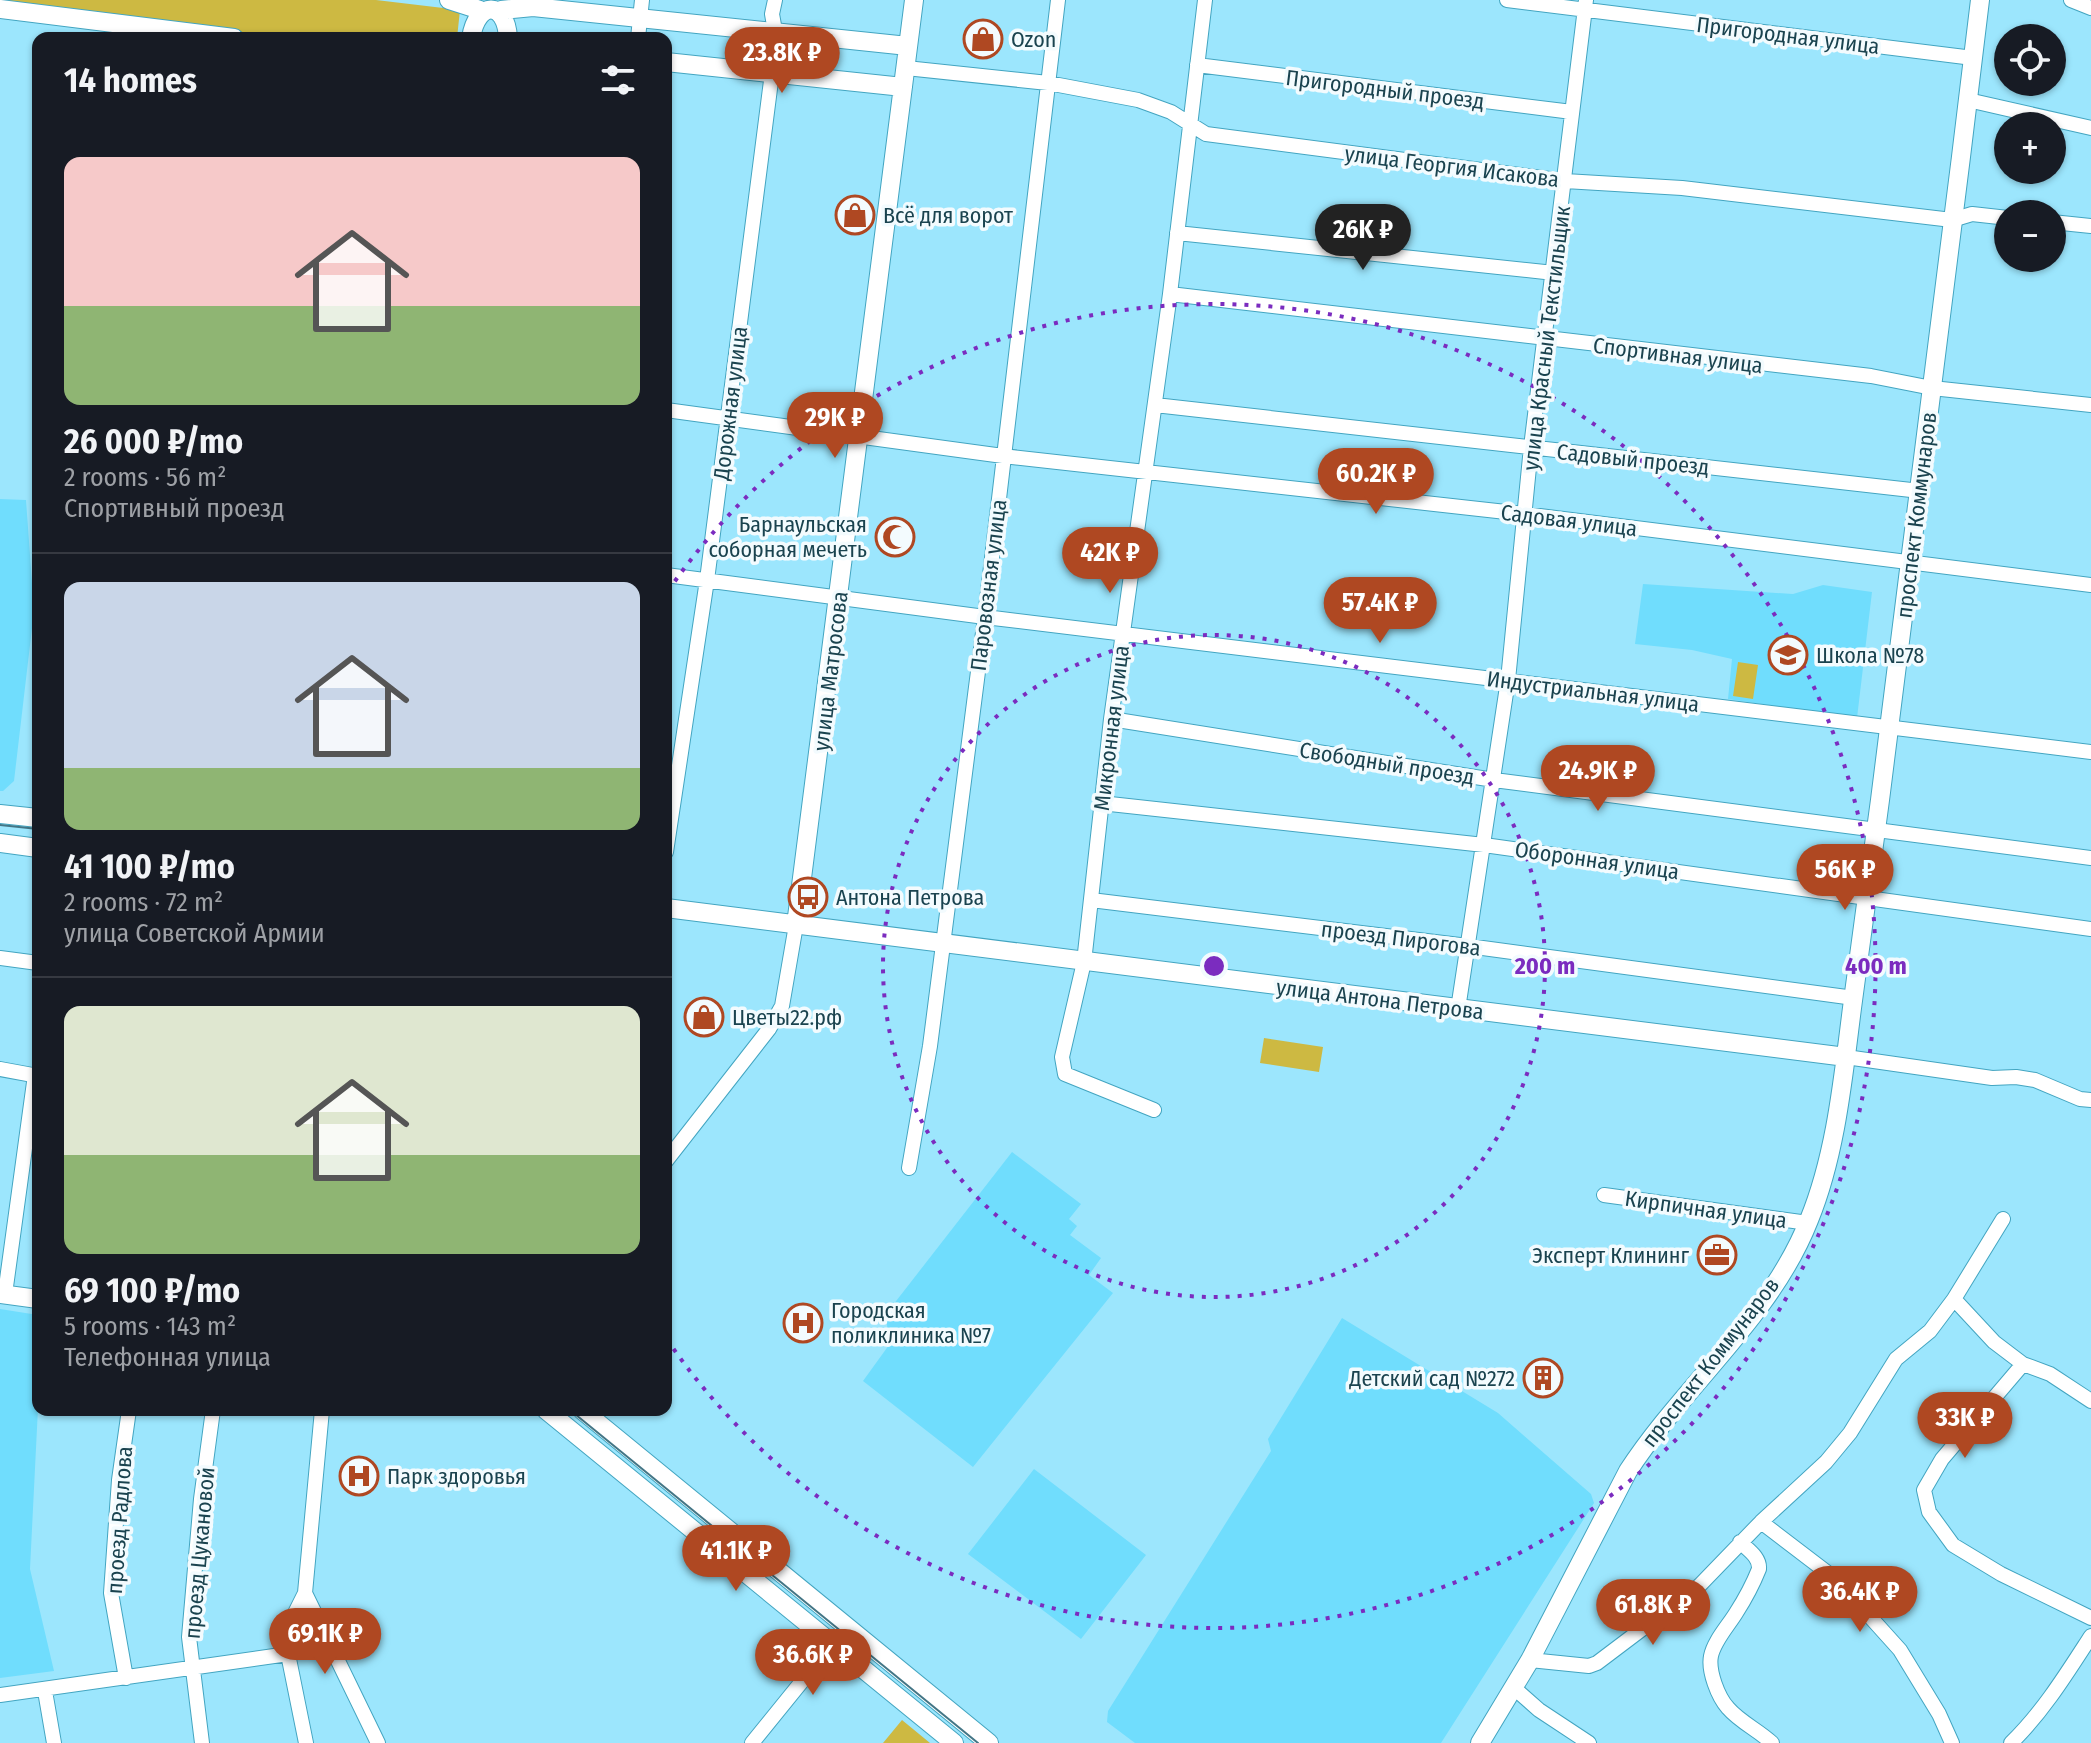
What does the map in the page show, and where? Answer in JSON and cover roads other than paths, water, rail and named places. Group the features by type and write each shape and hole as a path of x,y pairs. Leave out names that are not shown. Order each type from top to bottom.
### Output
{"street":[{"path":"449,0 493,6 641,9 775,31 908,46"},
{"name":"Дорожная улица","path":"672,812 707,580 772,73 775,31 772,14 775,0"},
{"name":"улица Матросова","path":"672,1153 769,1029 782,1006 796,925 840,597 914,0"},
{"name":"Паровозная улица","path":"909,1168 930,1046 985,617 1058,0"},
{"name":"Микронная улица","path":"1154,1110 1065,1074 1062,1057 1084,962 1111,719 1170,294 1205,0"},
{"name":"Пригородная улица","path":"1507,0 1586,4 1973,58"},
{"name":"проспект Коммунаров","path":"1480,1743 1530,1660 1628,1471 1646,1444 1770,1290 1808,1223 1818,1196 1846,1057 1868,896 1980,0"},
{"path":"2071,0 2091,8"},
{"name":"улица Красный Текстильщик","path":"1458,1009 1508,680 1531,447 1586,4"},
{"path":"472,32 475,15 493,6"},
{"path":"493,6 505,32"},
{"path":"13,7 191,32"},
{"path":"639,32 641,9"},
{"path":"672,63 903,87"},
{"name":"Пригородный проезд","path":"1197,65 1572,112"},
{"name":"улица Георгия Исакова","path":"906,68 1048,83 1138,100 1171,112 1206,134 1565,181 1682,188 1952,220 1972,214 1994,216"},
{"path":"1968,100 2091,128"},
{"path":"2066,223 2091,226"},
{"path":"1177,233 1554,273"},
{"name":"Спортивная улица","path":"1170,294 1871,376 1932,388 2091,405"},
{"name":"Садовый проезд","path":"1155,405 1920,491"},
{"name":"Садовая улица","path":"672,411 1003,456 1524,514 2091,585"},
{"name":"Индустриальная улица","path":"672,576 2091,752"},
{"name":"Свободный проезд","path":"1111,719 1494,780 2091,858"},
{"name":"Оборонная улица","path":"1101,803 1484,845 2091,929"},
{"path":"0,814 32,817"},
{"path":"0,843 32,847"},
{"name":"проезд Пирогова","path":"1091,900 1468,946 1854,998"},
{"name":"улица Антона Петрова","path":"672,909 1992,1078 2016,1077 2035,1080 2080,1099 2091,1100"},
{"path":"0,958 32,962"},
{"path":"0,1069 32,1074"},
{"path":"32,1102 3,1294 32,1298"},
{"name":"Кирпичная улица","path":"1604,1195 1808,1223"},
{"path":"1530,1660 1589,1666 1597,1663 1632,1640 1699,1586 1740,1542 1826,1462 1850,1433 1896,1359 1930,1331 1954,1299 2003,1219"},
{"path":"1954,1299 1994,1342 2023,1364 2050,1374 2091,1401"},
{"path":"2023,1364 1942,1459 1924,1490 1929,1512 1953,1545 2001,1574 2091,1618"},
{"name":"проезд Радлова","path":"126,1678 111,1593 119,1480 128,1416"},
{"name":"проезд Цукановой","path":"202,1743 189,1637 190,1604 212,1416"},
{"path":"306,1743 288,1654 292,1619 305,1593 321,1416"},
{"path":"553,1416 954,1743"},
{"path":"589,1416 989,1743"},
{"path":"693,1529 707,1512"},
{"path":"1761,1522 1837,1580 1900,1650 1939,1714 1952,1743"},
{"path":"1740,1542 1756,1557 1759,1569 1714,1649 1710,1658 1712,1672 1723,1703 1730,1712 1772,1743"},
{"path":"305,1593 378,1743"},
{"path":"752,1743 846,1627"},
{"path":"2011,1743 2060,1683 2091,1636"},
{"path":"0,1695 194,1670 288,1654"},
{"path":"1513,1687 1539,1710 1589,1743"},
{"path":"45,1691 54,1743"}],"tram line":[{"path":"0,825 32,828"},
{"path":"577,1416 978,1743"}],"place":[{"name":"Ozon","path":"983,39"},
{"name":"Всё для ворот","path":"855,215"},
{"name":"Барнаульская соборная мечеть","path":"895,537"},
{"name":"Школа №78","path":"1788,655"},
{"name":"Антона Петрова","path":"808,897"},
{"name":"Цветы22.рф","path":"704,1017"},
{"name":"Эксперт Клининг","path":"1717,1255"},
{"name":"Городская поликлиника №7","path":"803,1323"},
{"name":"Детский сад №272","path":"1543,1378"},
{"name":"Парк здоровья","path":"359,1476"}]}
